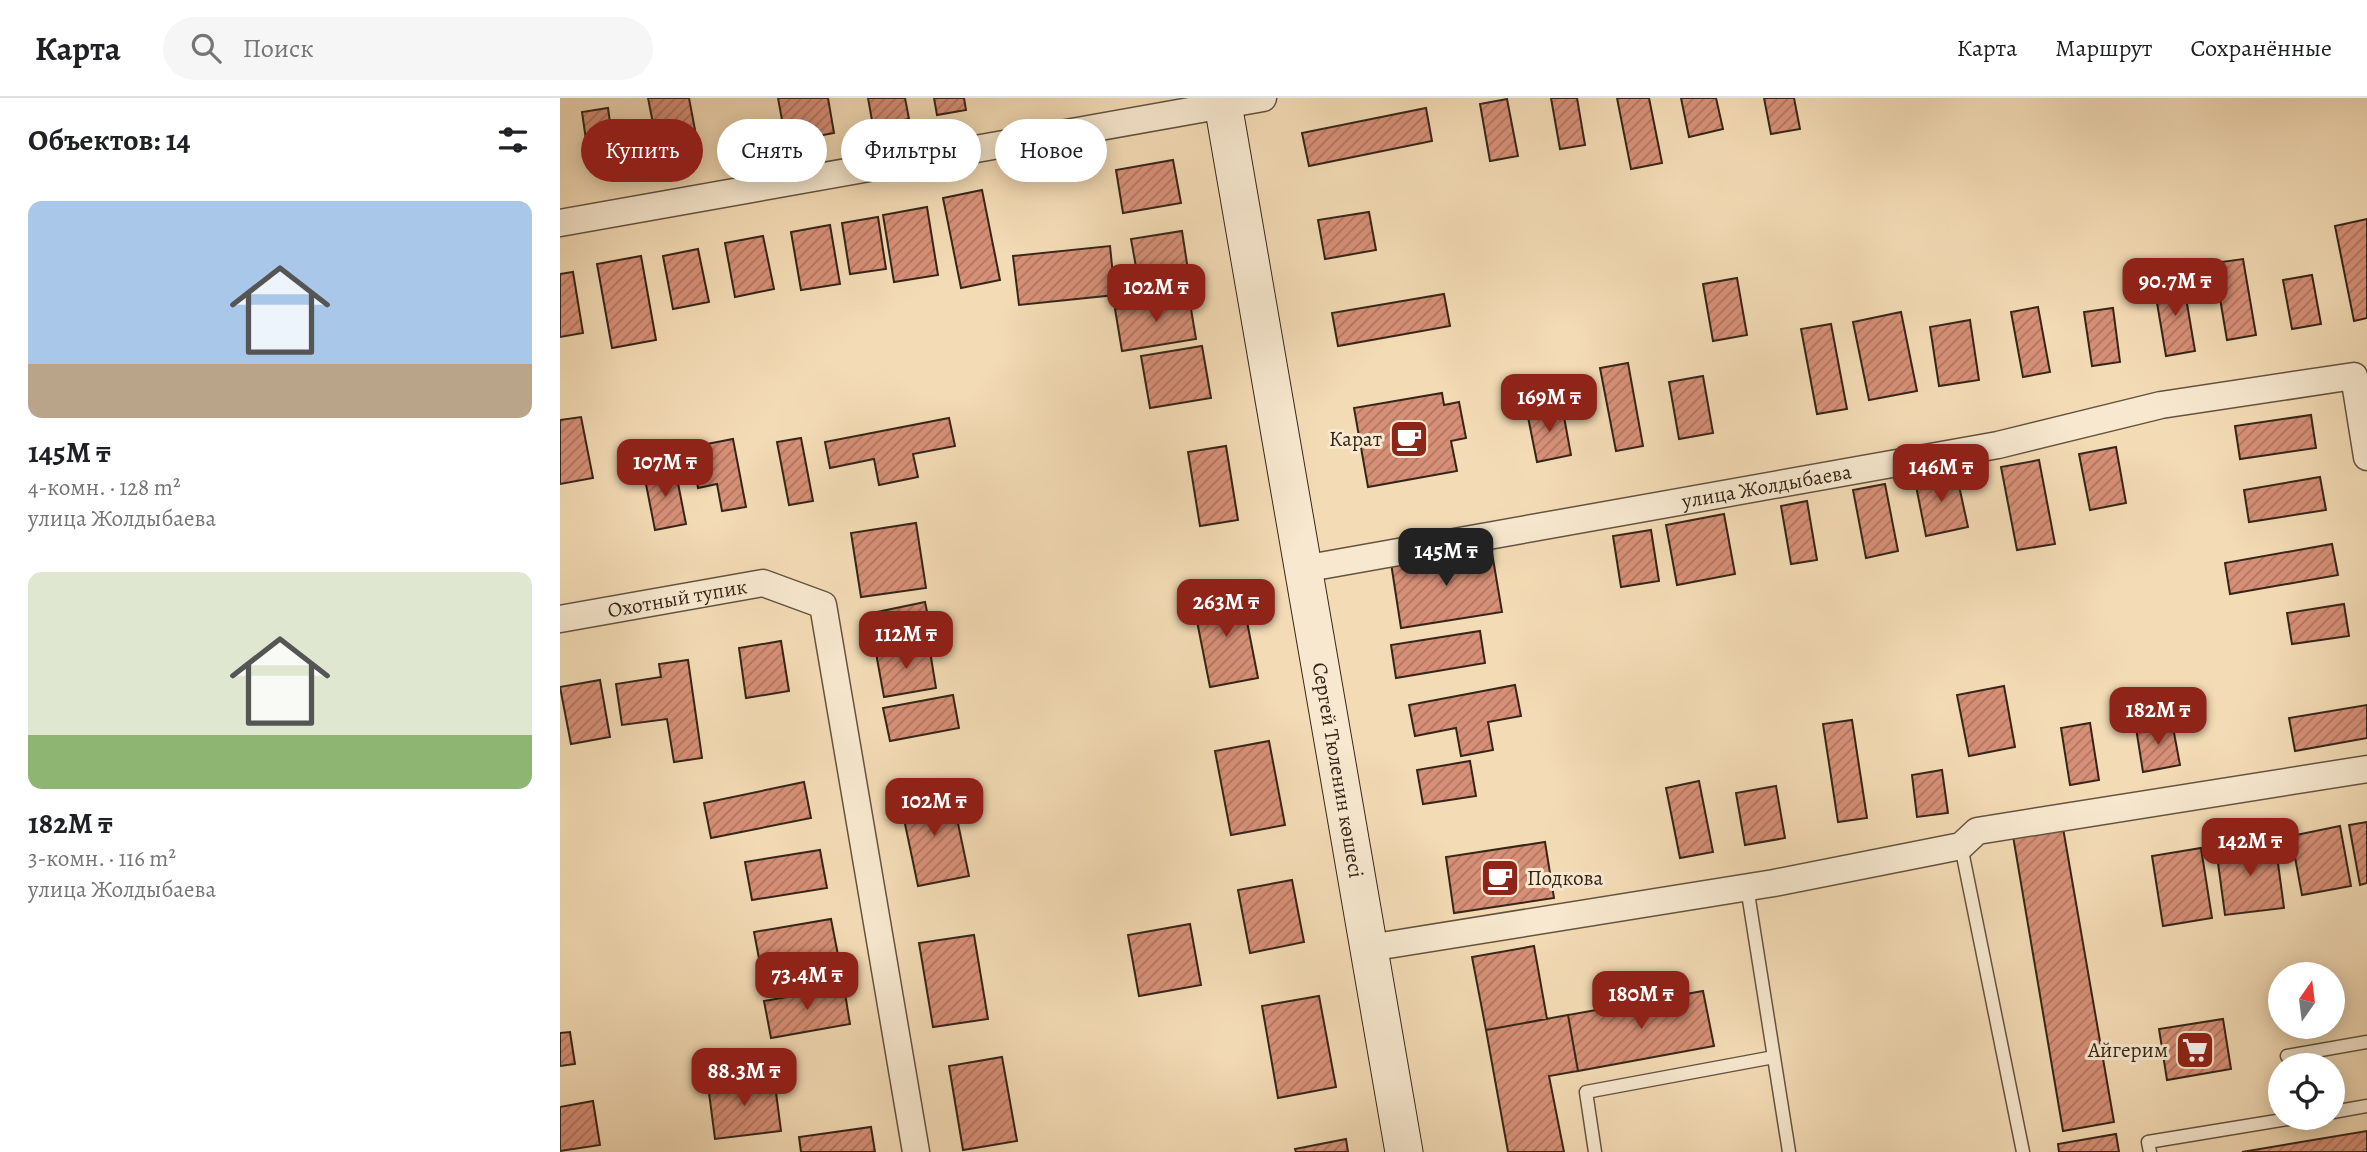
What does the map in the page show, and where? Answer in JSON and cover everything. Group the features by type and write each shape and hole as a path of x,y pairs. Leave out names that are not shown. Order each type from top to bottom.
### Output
{"main road":[{"name":"Сергей Тюленин көшесі","path":"1222,102 1404,1152"}],"street":[{"path":"560,223 1222,102 1264,98"},
{"name":"улица Жолдыбаева","path":"1303,569 1998,446 2161,405 2354,376 2367,457"},
{"name":"Охотный тупик","path":"560,620 763,583 824,605 916,1152"},
{"path":"1369,948 1747,887 1961,846 1977,831 2367,769"}],"lane":[{"path":"1961,846 2023,1152"},
{"path":"1747,887 1789,1152"},
{"path":"2304,1053 2367,1042"},
{"path":"1595,1152 1586,1092 1774,1057"},
{"path":"2345,1110 2367,1106"},
{"path":"2150,1152 2148,1142 2268,1122"}],"building":[{"path":"648,98 689,98 693,119 652,119"},
{"path":"778,98 828,98 834,133 827,134 827,119 782,119"},
{"path":"868,98 905,98 909,119 872,119"},
{"path":"934,98 964,98 966,110 937,115"},
{"path":"1551,98 1577,98 1585,145 1560,149"},
{"path":"1617,98 1649,98 1662,163 1631,169"},
{"path":"1681,98 1716,98 1723,129 1689,137"},
{"path":"1764,98 1794,98 1800,129 1771,134"},
{"path":"1507,99 1518,156 1490,161 1480,104"},
{"path":"608,108 610,119 583,119 582,112"},
{"path":"1426,108 1432,141 1309,166 1302,133"},
{"path":"1173,160 1181,203 1123,213 1116,170"},
{"path":"982,190 1000,280 961,288 943,198"},
{"path":"927,207 938,275 894,282 883,215"},
{"path":"1369,212 1376,250 1325,259 1318,220"},
{"path":"878,217 886,269 850,274 842,223"},
{"path":"2367,219 2367,318 2354,321 2335,226"},
{"path":"830,225 840,284 801,290 791,232"},
{"path":"1182,231 1188,270 1138,278 1131,239"},
{"path":"763,236 774,289 735,297 725,243"},
{"path":"1110,246 1115,295 1019,305 1013,256"},
{"path":"698,249 709,302 673,309 663,256"},
{"path":"641,256 656,340 612,348 597,264"},
{"path":"2243,259 2256,335 2227,340 2214,263"},
{"path":"573,272 583,333 560,337 560,274"},
{"path":"2312,275 2321,324 2292,329 2283,280"},
{"path":"1737,278 1747,335 1713,341 1703,284"},
{"path":"2183,280 2195,351 2166,356 2154,285"},
{"path":"1444,294 1450,326 1338,346 1332,313"},
{"path":"1189,297 1196,339 1122,351 1115,309"},
{"path":"2038,307 2050,372 2023,377 2011,312"},
{"path":"2113,308 2120,362 2092,366 2084,312"},
{"path":"1901,312 1917,391 1869,400 1853,322"},
{"path":"1970,320 1979,380 1939,386 1930,327"},
{"path":"1831,324 1847,409 1817,414 1801,329"},
{"path":"1202,346 1211,398 1150,408 1141,356"},
{"path":"1628,363 1643,446 1616,451 1600,368"},
{"path":"1703,376 1713,433 1679,439 1669,382"},
{"name":"Карат","path":"1442,393 1444,405 1459,402 1466,438 1451,441 1457,471 1368,487 1354,408"},
{"path":"1562,406 1571,455 1537,462 1527,412"},
{"path":"2311,415 2316,448 2240,459 2235,426"},
{"path":"581,417 593,478 560,484 560,420"},
{"path":"949,418 955,446 913,454 918,477 879,485 874,459 830,468 825,442"},
{"path":"801,438 813,501 789,505 777,442"},
{"path":"733,439 746,507 722,511 717,484 698,488 691,447"},
{"path":"1226,446 1238,520 1200,526 1188,452"},
{"path":"2116,447 2126,503 2090,510 2079,454"},
{"path":"2039,460 2055,544 2017,550 2001,467"},
{"path":"675,468 686,524 655,530 644,474"},
{"path":"1956,472 1968,527 1926,536 1915,481"},
{"path":"2320,477 2326,510 2249,522 2244,490"},
{"path":"1885,484 1898,551 1866,558 1853,490"},
{"path":"1807,501 1817,560 1791,564 1781,506"},
{"path":"1724,514 1735,574 1677,585 1666,525"},
{"path":"916,523 926,588 861,597 851,533"},
{"path":"1651,530 1659,581 1621,587 1613,536"},
{"path":"2332,544 2338,575 2230,594 2225,563"},
{"path":"1491,547 1502,612 1401,628 1391,563"},
{"path":"1241,591 1258,678 1210,687 1193,601"},
{"path":"925,602 930,626 877,637 872,613"},
{"path":"2344,604 2349,636 2292,644 2287,613"},
{"path":"1480,631 1485,663 1396,678 1391,645"},
{"path":"781,641 789,691 746,698 739,648"},
{"path":"929,645 936,688 884,697 876,653"},
{"path":"688,660 702,758 674,762 667,719 622,725 616,684 661,677 659,664"},
{"path":"600,680 610,737 571,744 560,687"},
{"path":"1515,685 1521,716 1488,722 1493,750 1461,756 1456,728 1415,736 1409,705"},
{"path":"2004,686 2015,747 1969,756 1957,695"},
{"path":"953,695 959,728 890,741 883,708"},
{"path":"2367,705 2367,738 2295,751 2289,718"},
{"path":"1852,720 1867,818 1838,822 1823,724"},
{"path":"2172,722 2180,765 2143,772 2136,728"},
{"path":"2090,723 2099,780 2070,785 2061,728"},
{"path":"1269,741 1285,825 1231,835 1215,751"},
{"path":"1470,761 1476,796 1423,804 1417,770"},
{"path":"1942,770 1948,813 1917,817 1912,775"},
{"path":"1699,781 1713,852 1680,858 1666,788"},
{"path":"804,782 811,818 711,838 704,803"},
{"path":"1776,786 1785,838 1745,845 1736,793"},
{"path":"951,790 969,876 918,886 900,800"},
{"path":"2367,822 2367,883 2360,885 2349,825"},
{"path":"2340,826 2351,886 2302,895 2291,836"},
{"path":"2063,828 2114,1122 2063,1131 2013,836"},
{"path":"2275,841 2284,908 2225,915 2216,848"},
{"name":"Подкова","path":"1545,842 1554,898 1454,913 1446,857"},
{"path":"2201,848 2212,918 2163,926 2152,856"},
{"path":"820,850 827,888 752,900 745,862"},
{"path":"1292,880 1304,942 1250,953 1238,890"},
{"path":"831,919 838,955 761,969 754,932"},
{"path":"1190,924 1201,985 1139,996 1128,935"},
{"path":"974,935 988,1019 933,1027 919,943"},
{"path":"1534,946 1547,1019 1486,1030 1472,957"},
{"path":"844,987 850,1024 771,1038 764,1001"},
{"path":"1703,991 1714,1046 1578,1071 1568,1015"},
{"path":"1319,996 1336,1087 1278,1098 1262,1006"},
{"path":"1568,1015 1578,1071 1549,1076 1564,1152 1508,1152 1486,1030"},
{"path":"2223,1019 2231,1069 2167,1080 2159,1029"},
{"path":"570,1032 575,1064 560,1066 560,1033"},
{"path":"1002,1057 1017,1141 963,1150 949,1066"},
{"path":"774,1077 781,1131 715,1139 708,1085"},
{"path":"593,1101 600,1145 560,1151 560,1107"},
{"path":"871,1127 875,1152 801,1152 799,1137"},
{"path":"2367,1131 2367,1152 2242,1152"},
{"path":"2116,1134 2119,1152 2059,1152 2058,1144"},
{"path":"1346,1139 1348,1152 1296,1152 1295,1149"}],"place":[{"name":"Карат","path":"1409,439"},
{"name":"Подкова","path":"1500,878"},
{"name":"Айгерим","path":"2195,1050"}]}
